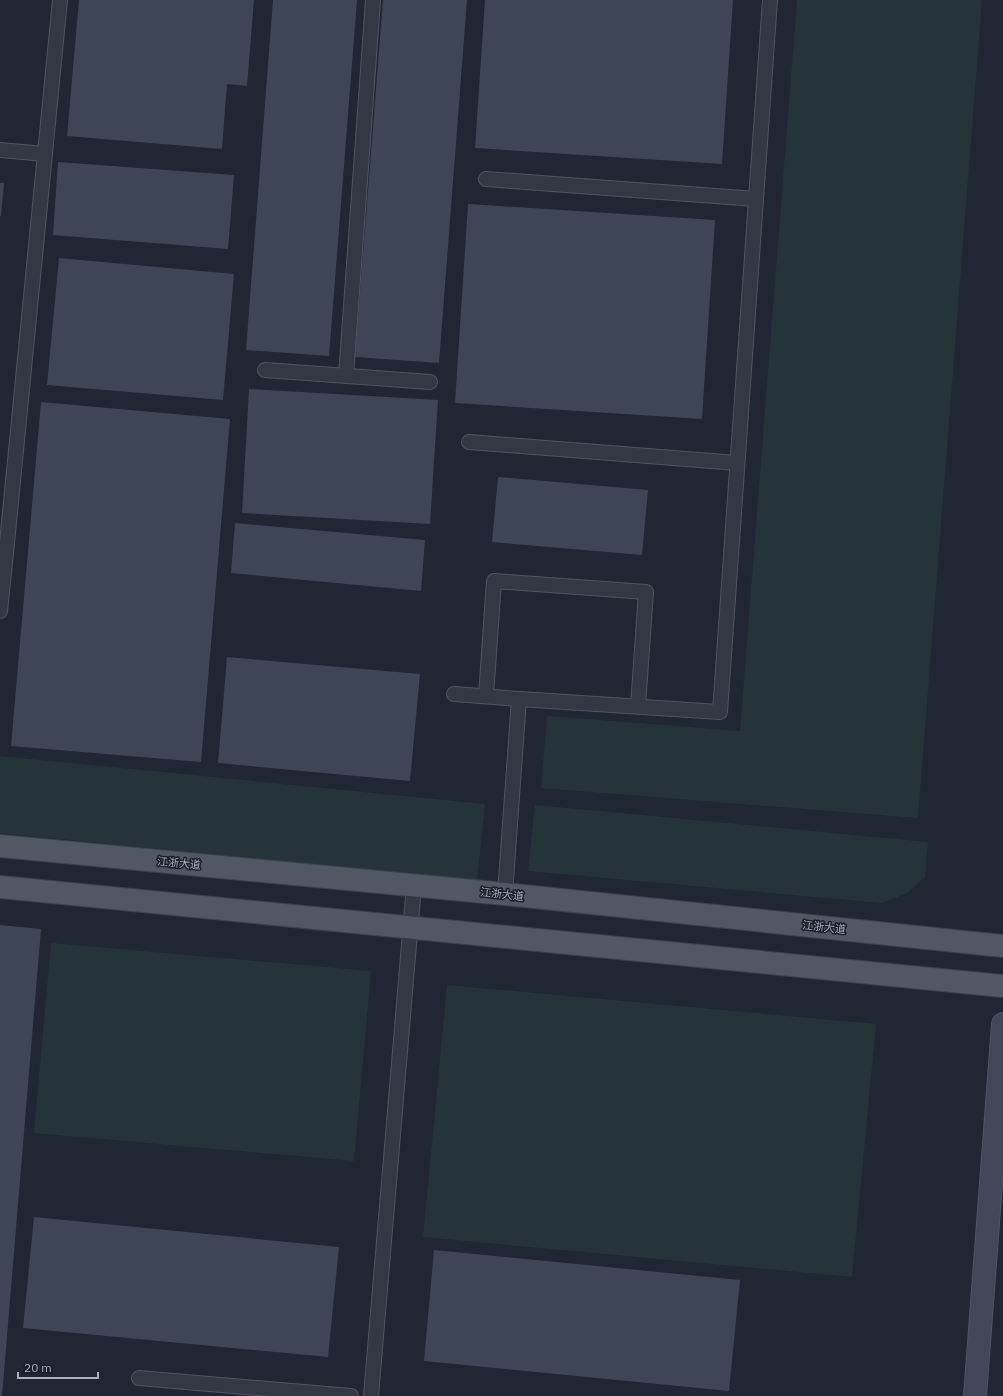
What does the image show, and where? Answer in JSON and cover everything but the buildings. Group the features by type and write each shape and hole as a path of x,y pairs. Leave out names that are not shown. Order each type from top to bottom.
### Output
{"main road":[{"name":"江浙大道","path":"0,846 505,894 1003,946"},
{"path":"0,887 1003,986"},
{"path":"975,1396 1003,1024"}],"lane":[{"path":"0,611 3,553 60,0"},
{"path":"346,376 373,0"},
{"path":"454,694 720,712 770,0"},
{"path":"0,150 45,154"},
{"path":"486,179 756,199"},
{"path":"265,370 430,382"},
{"path":"469,442 738,463"},
{"path":"486,696 494,581 646,592 638,706"},
{"path":"505,894 519,699"},
{"path":"371,1396 414,885"},
{"path":"139,1378 351,1396"}],"shaded area":[{"path":"797,0 982,0 918,818 541,788 547,716 740,731"},
{"path":"0,756 485,804 477,881 0,833"},
{"path":"535,805 928,842 925,877 907,893 882,903 528,871"},
{"path":"51,943 371,971 354,1161 34,1133"},
{"path":"447,985 876,1024 852,1277 423,1237"}]}
